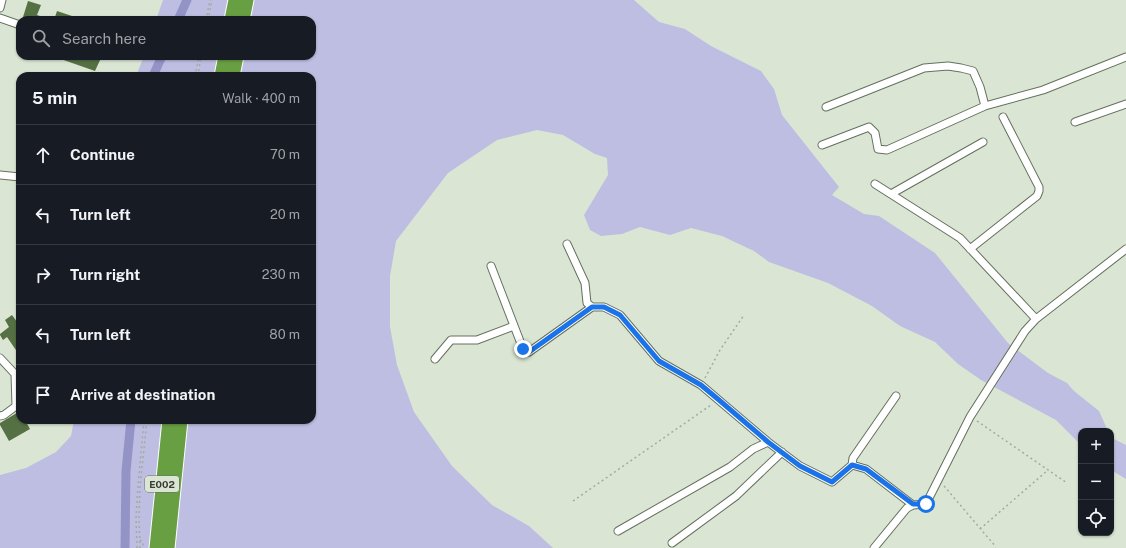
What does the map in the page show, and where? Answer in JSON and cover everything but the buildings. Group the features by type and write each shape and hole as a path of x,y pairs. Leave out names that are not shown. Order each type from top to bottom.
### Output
{"highway":[{"path":"232,16 235,0"},
{"path":"244,16 247,0"},
{"path":"222,72 224,60"},
{"path":"234,72 235,60"},
{"name":"E002","path":"156,548 169,424"},
{"name":"E002","path":"168,548 181,424"}],"street":[{"path":"0,8 2,0"},
{"path":"0,18 16,24"},
{"path":"822,145 869,127 875,133 878,149 887,150 985,106 1043,90 1126,57"},
{"path":"826,107 924,68 948,66 973,71 980,87 985,106"},
{"path":"1075,122 1126,104"},
{"path":"970,249 1037,196 1039,191 1039,187 1003,118"},
{"path":"891,194 983,142"},
{"path":"0,175 16,178"},
{"path":"875,184 960,238 1036,319"},
{"path":"567,244 585,283 587,303 592,307"},
{"path":"874,548 907,508 913,504 926,504 970,417 1025,331 1036,319 1126,249"},
{"path":"491,266 523,349 529,352 592,307 604,307 620,315 659,361 701,385 768,442 800,466 832,482 852,465 853,458 896,396"},
{"path":"435,359 451,340 477,340 514,326"},
{"path":"0,358 15,374 16,406 4,415 0,416"},
{"path":"618,531 730,467 753,449 768,442"},
{"path":"672,543 736,496 782,452"},
{"path":"852,465 866,469 913,504"}],"path":[{"path":"208,16 211,0"},
{"path":"197,72 199,60"},
{"path":"701,385 720,350 744,316"},
{"path":"573,501 719,400"},
{"path":"970,417 1067,483"},
{"path":"139,548 140,487 145,424"},
{"path":"980,529 1048,470"},
{"path":"939,480 996,547"},
{"path":"139,540 143,542 143,548"}],"shaded area":[{"path":"163,0 634,0 659,22 685,29 711,46 761,71 774,89 782,115 839,187 832,195 864,214 879,216 935,253 1008,343 1048,373 1067,383 1074,391 1099,411 1107,428 1078,428 1078,442 1056,420 981,380 958,364 935,342 900,326 872,306 828,283 769,262 754,251 722,236 691,228 670,235 640,227 622,234 601,236 590,230 584,215 608,175 607,158 595,154 563,135 537,130 497,140 448,173 396,241 390,276 390,327 397,365 414,412 452,466 492,505 529,526 553,548 0,548 0,475 26,468 56,452 71,436 73,424 316,424 316,72 138,72 142,60 316,60 316,16 157,16"},
{"path":"1114,439 1126,445 1126,479 1114,472"}],"waterway":[{"path":"180,16 187,0"},
{"path":"155,72 160,60"},
{"path":"125,548 126,471 131,424"}],"route":[{"path":"523,349 529,352 592,307 604,307 620,315 659,361 701,385 768,442 800,466 832,482 852,465 866,469 913,504 926,504"}]}
